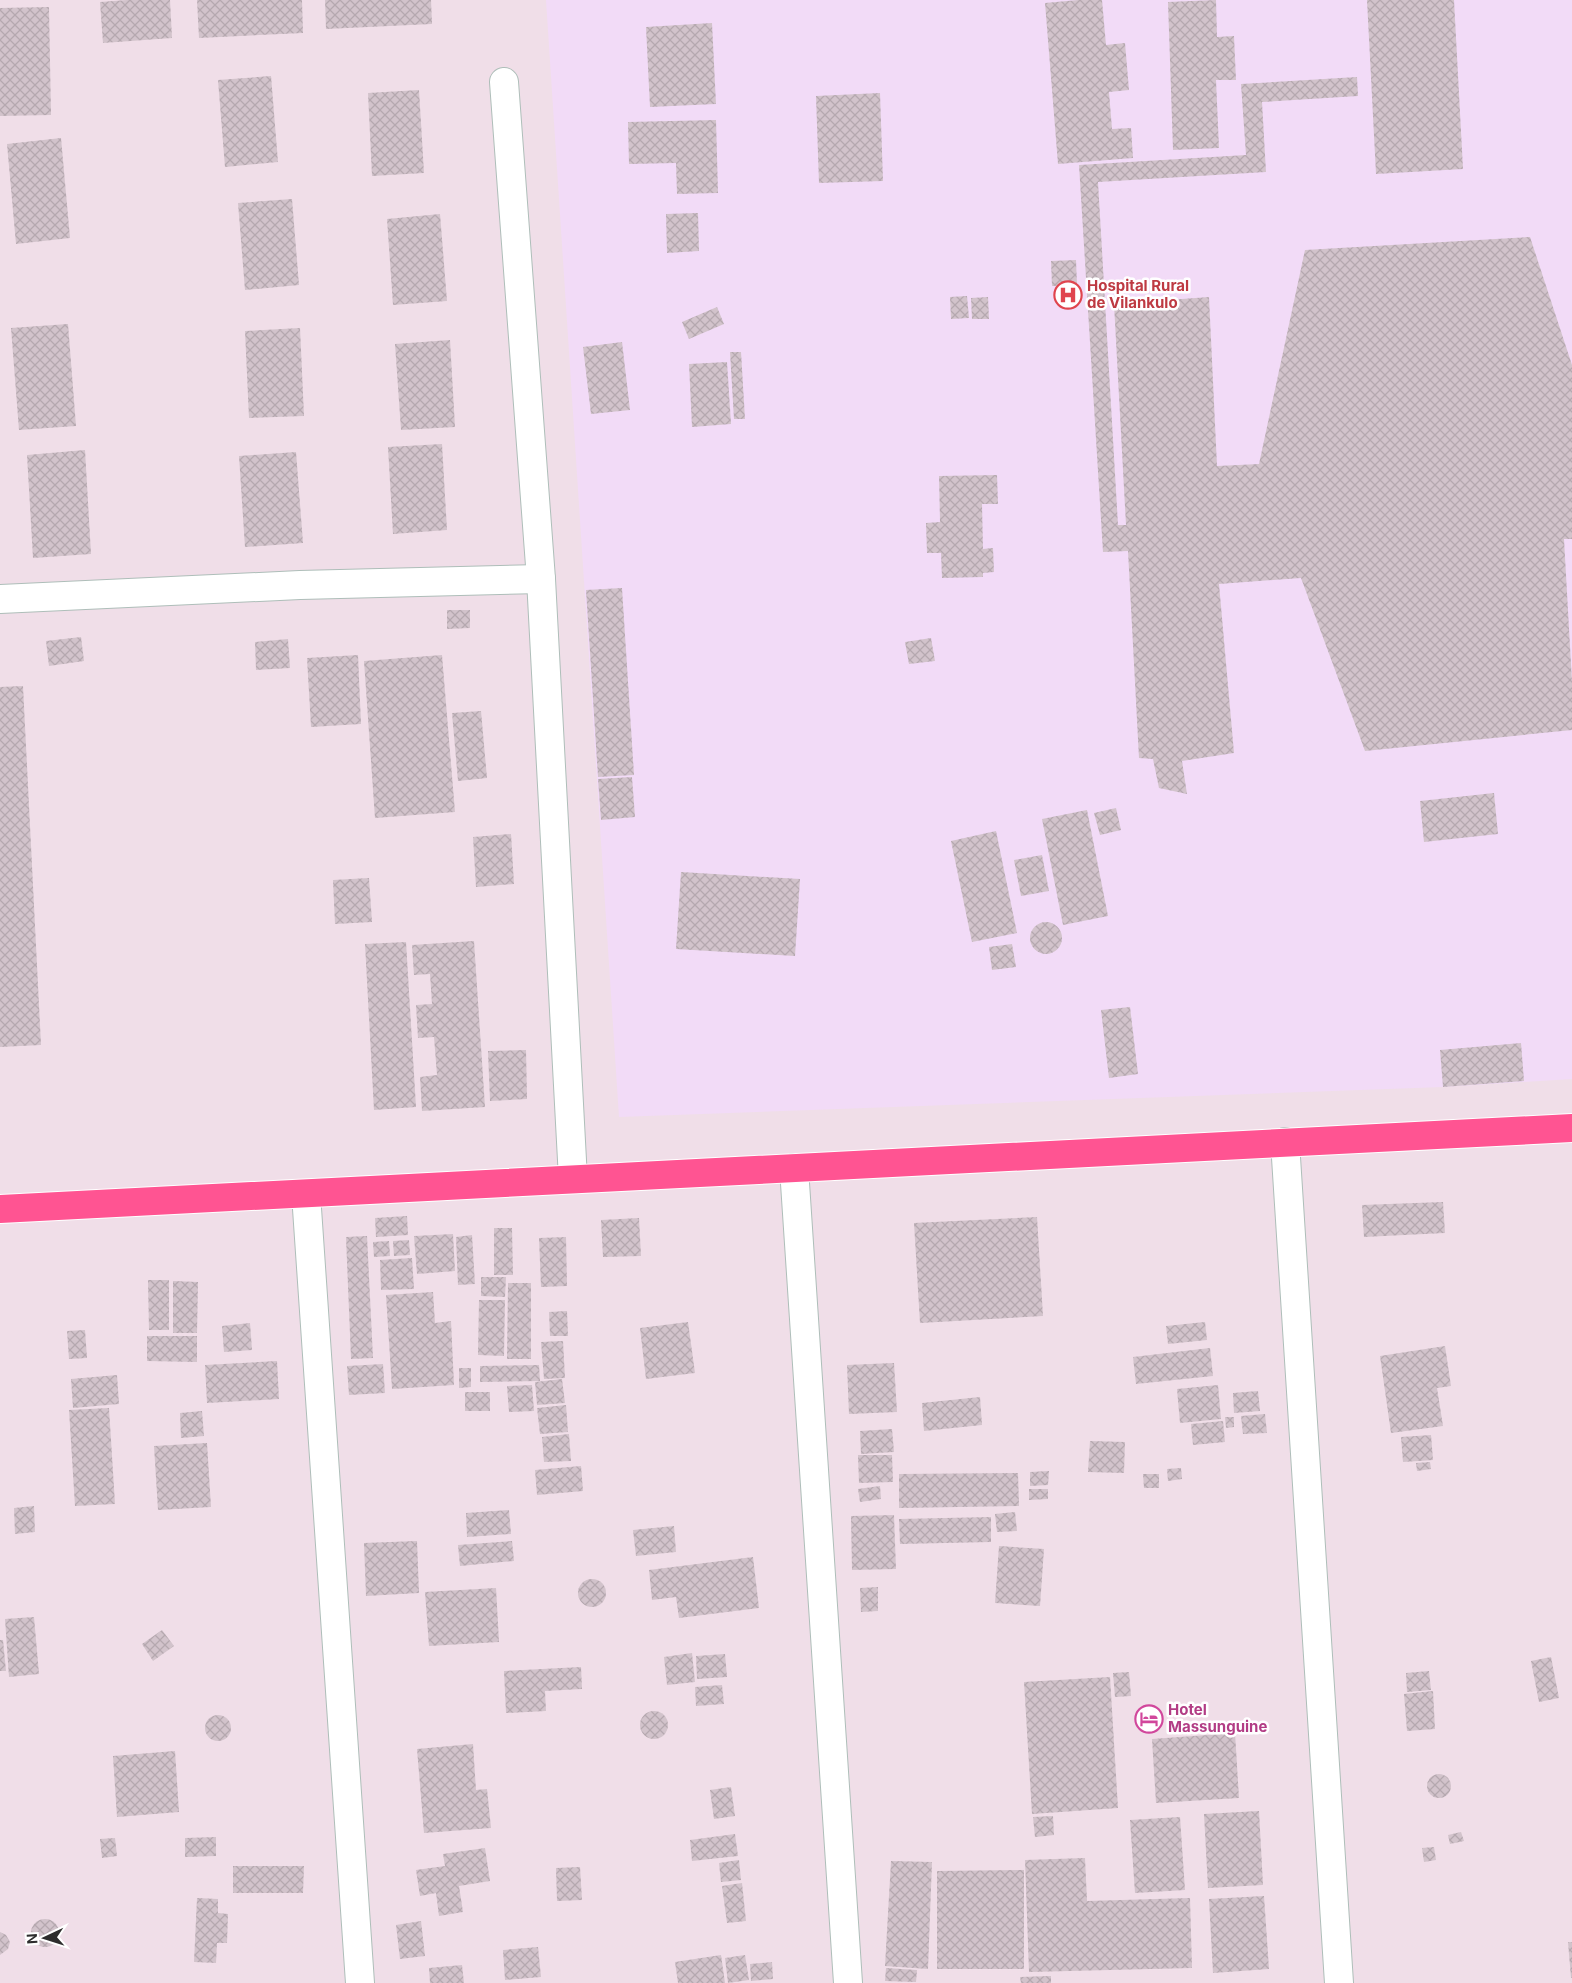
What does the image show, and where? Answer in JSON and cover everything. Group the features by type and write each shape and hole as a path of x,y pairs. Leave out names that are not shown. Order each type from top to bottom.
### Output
{"main road":[{"path":"0,1209 1572,1128"}],"street":[{"path":"504,82 541,579 572,1179"},
{"path":"0,599 300,584 541,579"},
{"path":"1285,1142 1339,1983"},
{"path":"794,1168 848,1983"},
{"path":"306,1194 360,1983"}],"shaded area":[{"name":"Hospital Rural de Vilankulo","path":"546,0 1572,0 1572,1079 1443,1087 619,1117"}],"building":[{"path":"170,0 172,38 103,43 100,2"},
{"path":"197,0 302,0 303,33 199,38"},
{"path":"325,0 431,0 432,24 326,29"},
{"path":"1102,0 1106,45 1125,43 1129,90 1109,92 1112,129 1131,128 1133,158 1058,164 1045,3"},
{"path":"1216,0 1217,37 1234,36 1236,80 1216,80 1219,148 1173,150 1168,2"},
{"path":"1367,0 1454,0 1463,169 1376,174"},
{"path":"49,7 51,115 0,116 0,8"},
{"path":"712,23 716,104 650,107 646,27"},
{"path":"271,76 278,162 225,167 218,80"},
{"path":"1357,77 1358,96 1262,102 1266,172 1098,182 1118,525 1126,525 1114,304 1209,297 1217,466 1259,464 1305,250 1530,237 1572,365 1572,539 1564,539 1572,682 1572,730 1365,751 1301,578 1219,584 1234,753 1182,761 1187,794 1159,788 1153,759 1139,758 1128,551 1103,552 1079,165 1246,155 1241,84"},
{"path":"419,90 424,173 372,176 368,93"},
{"path":"880,93 883,181 819,183 816,96"},
{"path":"716,120 718,193 677,194 676,163 629,164 628,122"},
{"path":"61,138 70,238 16,244 7,144"},
{"path":"292,199 299,285 245,290 238,203"},
{"path":"698,213 699,251 667,253 666,214"},
{"path":"440,214 447,301 393,305 387,219"},
{"path":"1076,260 1077,285 1052,286 1051,261"},
{"path":"967,296 969,318 951,319 950,297"},
{"path":"988,297 989,319 972,319 971,298"},
{"path":"717,307 724,324 689,339 682,322"},
{"path":"68,324 76,426 19,430 11,328"},
{"path":"300,328 304,416 249,418 245,331"},
{"path":"450,340 455,427 401,430 395,344"},
{"path":"622,342 630,410 591,414 583,347"},
{"path":"730,352 741,352 745,419 734,419"},
{"path":"727,362 731,424 692,427 689,364"},
{"path":"442,444 447,530 393,534 388,447"},
{"path":"85,450 91,554 33,558 27,455"},
{"path":"296,452 303,543 245,547 239,456"},
{"path":"997,475 998,504 982,504 983,549 993,548 994,572 983,573 983,577 942,578 941,553 927,553 926,523 940,522 939,476"},
{"path":"622,588 634,775 598,777 586,590"},
{"path":"447,610 470,610 470,628 447,629"},
{"path":"81,637 84,661 49,666 46,641"},
{"path":"931,638 935,661 909,664 905,642"},
{"path":"288,639 290,668 256,670 255,642"},
{"path":"358,655 361,724 311,727 307,658"},
{"path":"442,655 455,812 375,818 364,661"},
{"path":"23,686 41,1045 0,1047 0,687"},
{"path":"481,711 487,778 458,781 452,713"},
{"path":"632,777 635,817 601,820 598,779"},
{"path":"1494,793 1498,834 1424,842 1420,801"},
{"path":"1116,808 1121,830 1100,835 1094,813"},
{"path":"1087,810 1108,916 1063,925 1042,819"},
{"path":"996,831 1017,933 972,942 951,841"},
{"path":"511,834 514,884 476,887 473,837"},
{"path":"1042,855 1049,891 1021,896 1014,860"},
{"path":"681,872 800,879 795,956 676,949"},
{"path":"369,878 372,922 335,924 333,880"},
{"path":"1046,922 1052,923 1057,927 1061,932 1061,944 1057,949 1052,953 1046,954 1040,953 1035,949 1031,944 1030,938 1031,932 1035,927 1040,923"},
{"path":"474,941 485,1107 422,1111 420,1077 437,1075 434,1037 418,1038 416,1005 432,1004 430,974 414,975 412,945"},
{"path":"406,942 416,1107 374,1110 365,944"},
{"path":"1012,944 1016,967 992,970 989,947"},
{"path":"1130,1007 1138,1074 1109,1078 1101,1010"},
{"path":"1521,1043 1524,1081 1443,1087 1440,1050"},
{"path":"526,1050 527,1099 490,1101 488,1051"},
{"path":"1443,1202 1445,1233 1364,1237 1362,1205"},
{"path":"407,1216 408,1235 376,1237 375,1218"},
{"path":"1037,1217 1043,1316 920,1323 914,1223"},
{"path":"639,1218 641,1256 603,1257 601,1220"},
{"path":"494,1228 512,1228 513,1275 494,1275"},
{"path":"453,1234 455,1271 417,1274 414,1236"},
{"path":"472,1235 475,1284 458,1285 456,1237"},
{"path":"367,1236 373,1358 351,1359 346,1237"},
{"path":"566,1237 567,1286 541,1287 539,1238"},
{"path":"409,1240 410,1255 394,1256 393,1241"},
{"path":"389,1241 390,1256 374,1257 373,1242"},
{"path":"412,1258 414,1289 381,1290 380,1260"},
{"path":"481,1277 506,1277 505,1297 481,1296"},
{"path":"148,1280 169,1280 169,1330 149,1330"},
{"path":"173,1281 198,1282 197,1333 173,1333"},
{"path":"508,1283 531,1283 531,1359 507,1359"},
{"path":"433,1292 435,1323 451,1321 454,1385 392,1389 386,1295"},
{"path":"479,1300 505,1300 504,1356 478,1355"},
{"path":"567,1311 568,1336 550,1336 549,1312"},
{"path":"688,1322 695,1373 646,1379 640,1328"},
{"path":"1205,1322 1207,1340 1168,1344 1166,1326"},
{"path":"250,1323 252,1350 224,1352 222,1326"},
{"path":"85,1330 87,1358 69,1359 67,1331"},
{"path":"147,1336 197,1336 197,1362 147,1361"},
{"path":"563,1341 565,1378 544,1379 541,1342"},
{"path":"1445,1346 1451,1386 1437,1388 1443,1426 1391,1433 1380,1356"},
{"path":"1210,1348 1213,1376 1136,1384 1133,1357"},
{"path":"277,1361 279,1399 207,1403 205,1365"},
{"path":"894,1363 897,1412 849,1414 847,1365"},
{"path":"383,1364 385,1393 349,1395 347,1366"},
{"path":"539,1365 540,1381 480,1382 480,1366"},
{"path":"459,1368 471,1368 471,1387 459,1388"},
{"path":"117,1375 119,1404 73,1408 71,1379"},
{"path":"562,1379 565,1403 537,1405 535,1382"},
{"path":"532,1385 534,1411 509,1412 507,1386"},
{"path":"1218,1385 1221,1419 1180,1423 1177,1389"},
{"path":"1258,1391 1260,1411 1234,1413 1233,1393"},
{"path":"465,1392 490,1392 490,1411 465,1411"},
{"path":"980,1397 982,1425 924,1431 922,1403"},
{"path":"566,1405 568,1432 540,1434 537,1408"},
{"path":"109,1408 115,1504 75,1506 69,1410"},
{"path":"202,1411 204,1436 181,1438 180,1413"},
{"path":"1265,1414 1267,1433 1243,1434 1241,1416"},
{"path":"1225,1417 1234,1417 1234,1427 1226,1428"},
{"path":"1223,1421 1225,1442 1193,1445 1191,1424"},
{"path":"892,1429 894,1452 861,1454 860,1431"},
{"path":"569,1434 571,1461 544,1462 542,1437"},
{"path":"1431,1435 1433,1460 1403,1462 1401,1437"},
{"path":"1090,1441 1125,1442 1124,1473 1088,1472"},
{"path":"207,1443 211,1507 158,1510 154,1446"},
{"path":"858,1455 892,1455 893,1482 859,1483"},
{"path":"1430,1462 1431,1469 1417,1471 1416,1463"},
{"path":"581,1466 583,1491 537,1495 535,1470"},
{"path":"1181,1468 1182,1479 1168,1481 1167,1469"},
{"path":"1049,1471 1048,1485 1030,1486 1030,1472"},
{"path":"1018,1473 1019,1506 899,1508 899,1474"},
{"path":"1143,1474 1159,1474 1159,1488 1144,1488"},
{"path":"880,1486 881,1499 860,1502 858,1489"},
{"path":"1029,1489 1048,1489 1048,1499 1029,1500"},
{"path":"34,1506 35,1532 15,1534 14,1508"},
{"path":"509,1510 511,1534 467,1537 466,1513"},
{"path":"1015,1512 1017,1531 997,1532 995,1514"},
{"path":"894,1515 896,1569 852,1570 851,1516"},
{"path":"991,1517 991,1542 900,1544 899,1519"},
{"path":"674,1526 676,1552 636,1556 633,1530"},
{"path":"417,1541 419,1593 366,1596 364,1543"},
{"path":"512,1541 514,1561 460,1566 458,1545"},
{"path":"999,1546 1044,1549 1040,1606 995,1603"},
{"path":"753,1557 759,1608 679,1618 676,1597 652,1600 649,1570"},
{"path":"592,1579 602,1583 606,1593 602,1603 592,1607 582,1603 578,1593 582,1583"},
{"path":"878,1587 878,1611 861,1612 860,1588"},
{"path":"496,1588 499,1642 429,1646 425,1592"},
{"path":"34,1617 39,1674 9,1677 5,1619"},
{"path":"162,1630 174,1646 153,1661 142,1644"},
{"path":"0,1640 3,1640 6,1671 0,1671"},
{"path":"692,1653 695,1682 667,1685 664,1657"},
{"path":"725,1654 727,1677 697,1679 696,1656"},
{"path":"1551,1657 1559,1698 1539,1702 1531,1661"},
{"path":"581,1667 582,1689 545,1691 546,1711 506,1713 504,1671"},
{"path":"1429,1671 1431,1690 1407,1692 1406,1673"},
{"path":"1129,1672 1131,1696 1115,1697 1113,1673"},
{"path":"1110,1677 1118,1808 1032,1814 1024,1682"},
{"path":"722,1685 724,1704 696,1706 695,1687"},
{"path":"1433,1691 1435,1729 1407,1731 1404,1694"},
{"path":"654,1711 664,1715 668,1725 664,1735 654,1739 644,1735 640,1725 644,1715"},
{"path":"218,1715 227,1719 231,1728 227,1737 218,1741 209,1737 205,1728 209,1719"},
{"path":"1235,1733 1239,1798 1156,1803 1152,1739"},
{"path":"473,1744 476,1790 487,1789 491,1828 424,1833 417,1749"},
{"path":"175,1751 179,1812 117,1817 113,1756"},
{"path":"1439,1774 1448,1777 1451,1786 1448,1795 1439,1798 1430,1795 1427,1786 1430,1777"},
{"path":"731,1787 735,1816 714,1819 710,1790"},
{"path":"1259,1811 1263,1885 1208,1888 1204,1814"},
{"path":"1053,1816 1054,1835 1035,1837 1033,1817"},
{"path":"1180,1817 1185,1890 1135,1893 1130,1820"},
{"path":"1461,1832 1464,1841 1450,1844 1448,1835"},
{"path":"735,1834 738,1856 692,1861 690,1840"},
{"path":"216,1837 216,1856 185,1857 185,1838"},
{"path":"115,1838 117,1856 102,1858 100,1839"},
{"path":"1434,1847 1436,1860 1424,1862 1422,1848"},
{"path":"485,1848 490,1881 459,1886 463,1912 439,1916 436,1893 420,1896 416,1870 445,1866 443,1854"},
{"path":"1085,1858 1087,1901 1190,1898 1192,1968 1029,1972 1025,1860"},
{"path":"739,1860 741,1880 721,1882 719,1863"},
{"path":"891,1861 932,1862 928,1969 885,1966"},
{"path":"233,1866 304,1866 303,1893 233,1893"},
{"path":"580,1867 582,1900 557,1901 556,1868"},
{"path":"1024,1870 1024,1969 937,1969 937,1871"},
{"path":"742,1883 746,1921 727,1923 722,1886"},
{"path":"1264,1896 1269,1969 1213,1973 1209,1899"},
{"path":"197,1898 218,1899 218,1913 228,1914 227,1943 217,1943 216,1963 194,1962"},
{"path":"45,1919 55,1923 59,1933 55,1943 45,1947 35,1943 31,1933 35,1923"},
{"path":"421,1921 425,1956 400,1959 396,1925"},
{"path":"0,1932 6,1935 10,1942 8,1949 0,1955"},
{"path":"1568,1942 1572,1942 1572,1978 1571,1978"},
{"path":"538,1947 541,1977 505,1980 503,1950"},
{"path":"721,1955 725,1983 678,1983 675,1962"},
{"path":"745,1955 749,1980 728,1983 725,1958"},
{"path":"772,1962 773,1979 751,1981 750,1964"},
{"path":"462,1965 464,1983 430,1983 429,1968"},
{"path":"886,1968 917,1970 916,1982 885,1981"},
{"path":"1051,1976 1051,1983 1021,1983 1020,1977"}],"place":[{"name":"Hospital Rural de Vilankulo","path":"1068,295"},
{"name":"Hotel Massunguine","path":"1149,1719"}]}
